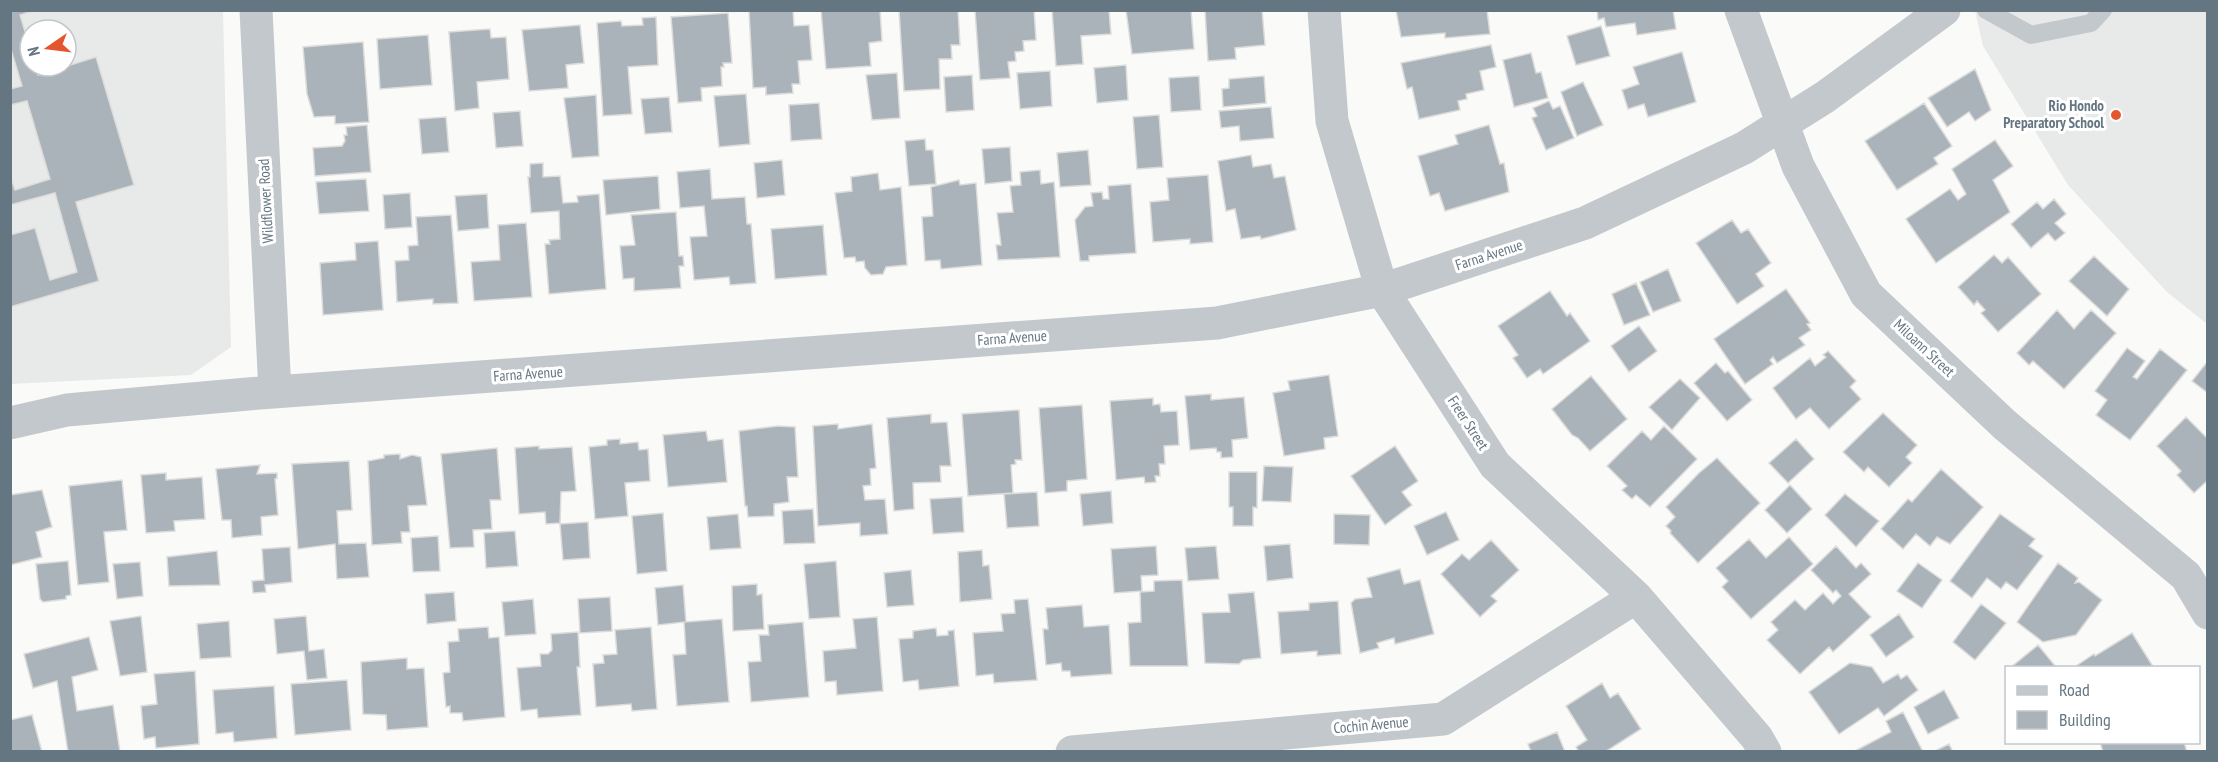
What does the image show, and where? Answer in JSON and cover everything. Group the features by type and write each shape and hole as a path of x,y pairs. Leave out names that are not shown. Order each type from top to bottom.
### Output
{"street":[{"name":"Wildflower Road","path":"256,10 275,392"},
{"name":"Freer Street","path":"1324,10 1332,121 1382,290 1495,465 1636,597 1757,738 1765,752"},
{"name":"Miloann Street","path":"1741,10 1798,166 1866,294 2005,425 2186,576 2208,613"},
{"name":"Farna Avenue","path":"10,423 67,410 275,392 1217,323 1382,290 1585,222 1744,148 1783,124 1944,10"},
{"name":"Cochin Avenue","path":"1072,752 1443,719 1636,597"}],"lane":[{"path":"1986,10 2031,34 2091,23 2103,10"}],"shaded area":[{"path":"11,11 223,11 231,347 191,375 11,384"},
{"name":"Rio Hondo Preparatory School","path":"1975,11 2207,11 2207,324 2167,292 2068,185 1983,46"}],"building":[{"path":"10,10 35,10 20,15 21,18 18,18 18,73 10,46"},
{"path":"793,10 794,26 809,25 812,60 798,61 800,84 792,84 793,93 766,95 766,87 753,88 749,11"},
{"path":"821,10 880,10 882,41 869,43 871,66 826,69"},
{"path":"899,10 958,10 960,45 951,45 952,59 939,59 940,89 904,91"},
{"path":"975,10 1034,10 1036,40 1023,41 1024,51 1015,52 1016,61 1008,62 1010,78 980,80"},
{"path":"1052,10 1109,10 1111,34 1081,36 1083,64 1056,66"},
{"path":"1126,10 1191,10 1194,49 1132,54"},
{"path":"1205,10 1262,10 1265,45 1235,48 1236,59 1208,61"},
{"path":"1396,10 1487,10 1490,34 1445,38 1445,33 1401,37"},
{"path":"1597,10 1673,10 1676,29 1637,35 1635,23 1606,27 1604,18 1598,20"},
{"path":"728,13 732,63 723,63 724,67 721,67 722,86 701,88 702,101 678,103 671,17"},
{"path":"656,17 658,65 628,67 632,114 603,116 597,23 621,21 622,26 643,25 642,18"},
{"path":"580,25 584,63 566,65 568,88 529,91 522,30"},
{"path":"1601,26 1610,56 1576,65 1567,36"},
{"path":"490,29 491,38 506,37 509,79 477,82 479,108 455,111 449,32"},
{"path":"428,35 432,85 380,89 377,39"},
{"path":"363,42 369,122 335,124 335,116 314,117 307,94 303,47"},
{"path":"1491,45 1496,67 1480,71 1484,90 1466,94 1467,99 1458,101 1460,110 1419,119 1412,87 1407,89 1401,63"},
{"path":"1682,52 1696,102 1648,117 1644,104 1628,109 1622,90 1639,84 1633,67"},
{"path":"1531,53 1536,73 1541,72 1548,98 1514,107 1503,60"},
{"path":"96,57 134,185 76,202 99,281 10,307 10,235 35,228 50,280 77,272 55,193 10,205 10,176 15,190 50,179 27,101 10,105 10,89 22,86 20,78 78,78 78,63"},
{"path":"1126,65 1128,100 1097,103 1094,68"},
{"path":"1975,69 1991,110 1975,121 1969,112 1947,127 1928,98"},
{"path":"1050,71 1052,106 1020,109 1017,73"},
{"path":"897,73 900,118 872,120 866,75"},
{"path":"972,75 974,110 946,112 944,77"},
{"path":"1199,76 1201,110 1171,112 1169,78"},
{"path":"1264,76 1266,103 1223,107 1222,89 1229,88 1229,79"},
{"path":"1583,82 1603,125 1577,136 1561,92"},
{"path":"746,94 750,144 719,147 714,96"},
{"path":"596,95 599,156 572,158 564,98"},
{"path":"669,97 672,132 645,134 641,99"},
{"path":"1549,101 1553,109 1560,106 1574,138 1546,150 1532,118 1537,116 1533,108"},
{"path":"819,103 822,139 791,141 789,105"},
{"path":"1924,103 1952,146 1934,158 1938,164 1897,190 1865,141"},
{"path":"1271,107 1274,138 1240,141 1239,126 1221,128 1219,111"},
{"path":"520,111 523,146 496,148 493,113"},
{"path":"1159,115 1163,167 1137,169 1133,117"},
{"path":"446,117 449,152 422,154 419,119"},
{"path":"367,125 371,172 315,176 313,148 342,146 345,141 344,135 347,135 346,127"},
{"path":"1489,125 1500,164 1504,163 1509,192 1445,211 1439,193 1430,196 1418,156 1458,144 1455,135"},
{"path":"925,139 926,150 933,150 936,184 909,186 905,141"},
{"path":"1995,140 2013,166 1993,180 2010,212 1936,263 1906,219 1950,189 1958,200 1966,194 1952,169"},
{"path":"1010,147 1012,181 985,184 982,149"},
{"path":"1088,150 1091,185 1060,187 1057,153"},
{"path":"1251,155 1253,167 1271,164 1274,178 1285,176 1296,230 1261,239 1260,236 1241,239 1235,209 1226,211 1218,161"},
{"path":"782,160 785,195 757,198 754,163"},
{"path":"543,163 543,177 560,176 563,203 578,202 577,196 599,194 606,289 549,294 545,244 550,244 549,240 560,239 559,211 531,213 528,177 530,177 530,164"},
{"path":"710,169 712,199 745,197 747,224 751,224 756,283 730,285 729,277 694,280 690,237 707,236 704,206 680,208 677,172"},
{"path":"1040,170 1041,184 1054,182 1060,257 998,260 996,245 1001,245 997,213 1013,212 1010,186 1021,185 1020,172"},
{"path":"878,173 880,190 901,187 907,265 886,267 883,274 871,275 865,268 864,261 856,262 855,257 844,258 835,193 852,191 851,177"},
{"path":"1208,175 1213,242 1190,244 1190,239 1153,242 1150,202 1169,200 1167,178"},
{"path":"658,176 660,209 606,215 603,180"},
{"path":"366,179 369,211 319,214 316,182"},
{"path":"959,180 960,185 976,183 982,265 941,269 940,260 925,261 922,217 933,216 931,187"},
{"path":"1131,184 1136,253 1089,256 1089,261 1080,261 1075,220 1085,207 1093,206 1091,193 1102,192 1103,199 1109,199 1108,186"},
{"path":"410,193 412,227 385,229 383,195"},
{"path":"487,194 489,228 458,231 455,196"},
{"path":"2054,199 2066,214 2055,223 2065,233 2055,241 2048,233 2031,248 2011,224 2037,202 2043,209"},
{"path":"676,212 679,256 683,256 684,266 679,266 681,288 634,291 634,278 623,279 620,246 635,245 631,215"},
{"path":"451,215 458,303 433,304 433,299 397,302 395,261 409,260 408,246 418,245 416,217"},
{"path":"1732,220 1741,233 1748,229 1771,263 1756,274 1764,286 1737,304 1696,243"},
{"path":"526,223 532,297 474,301 471,262 500,260 498,225"},
{"path":"823,225 827,275 775,279 771,229"},
{"path":"378,241 383,310 323,315 320,263 356,260 355,243"},
{"path":"1994,255 2002,263 2008,257 2041,294 1998,332 1981,313 1985,310 1977,301 1974,305 1958,287"},
{"path":"2094,256 2129,289 2107,316 2069,281"},
{"path":"1668,269 1681,301 1653,312 1640,282"},
{"path":"1636,283 1650,315 1624,325 1612,294"},
{"path":"1786,289 1810,323 1807,324 1811,330 1799,338 1805,345 1777,363 1773,357 1770,360 1773,364 1745,384 1714,339"},
{"path":"1550,291 1567,316 1570,313 1590,341 1543,374 1540,369 1527,378 1513,358 1518,355 1498,326"},
{"path":"2057,310 2074,329 2091,310 2116,333 2064,389 2033,361 2029,365 2017,353"},
{"path":"1639,326 1657,351 1629,372 1611,346"},
{"path":"2127,348 2145,361 2133,377 2137,379 2160,349 2187,370 2130,440 2096,415 2107,400 2095,391"},
{"path":"1828,351 1856,381 1850,387 1861,399 1829,429 1810,408 1796,419 1773,388 1810,358 1815,366 1826,357 1823,355"},
{"path":"2208,361 2208,393 2192,381"},
{"path":"1716,363 1725,373 1728,371 1752,400 1727,421 1694,383"},
{"path":"1329,375 1338,436 1324,438 1325,449 1284,456 1273,393 1290,390 1288,381"},
{"path":"1591,376 1627,419 1590,451 1572,435 1552,409"},
{"path":"1680,379 1700,398 1672,430 1649,407"},
{"path":"1211,394 1211,400 1244,397 1248,438 1232,440 1233,457 1221,458 1221,452 1217,452 1216,448 1190,450 1185,396"},
{"path":"1153,398 1153,405 1160,404 1161,412 1177,411 1179,445 1164,446 1165,464 1159,464 1160,476 1155,476 1156,482 1145,483 1144,477 1116,480 1110,401"},
{"path":"1082,405 1087,479 1067,481 1067,491 1045,493 1039,408"},
{"path":"1019,410 1022,460 1015,460 1016,464 1011,465 1013,493 968,496 962,414"},
{"path":"1883,413 1917,445 1906,457 1912,463 1889,487 1868,467 1864,472 1843,452"},
{"path":"931,414 931,423 947,422 951,466 940,466 941,482 913,483 914,509 894,511 887,418"},
{"path":"2186,417 2208,439 2208,480 2194,493 2177,475 2181,471 2157,446"},
{"path":"838,424 838,429 872,424 876,468 870,469 871,485 863,486 865,500 885,499 888,534 860,536 860,523 818,526 813,426"},
{"path":"778,426 795,427 798,477 787,477 789,502 774,504 774,516 748,517 747,506 745,506 739,431"},
{"path":"1664,426 1697,459 1650,507 1636,495 1632,499 1622,490 1627,486 1607,466 1642,431 1651,440"},
{"path":"706,431 708,441 723,439 727,482 668,487 663,435"},
{"path":"620,439 620,444 638,442 639,450 648,449 650,481 625,483 628,516 595,519 589,447 607,445 607,440"},
{"path":"1796,439 1814,459 1788,483 1769,463"},
{"path":"539,446 539,449 572,447 576,491 561,492 560,523 546,524 545,512 519,514 515,448"},
{"path":"1395,446 1418,481 1402,492 1412,505 1385,525 1351,476"},
{"path":"497,448 501,500 490,500 492,529 473,530 474,547 450,548 441,454"},
{"path":"400,454 400,459 412,455 421,457 427,505 408,506 410,532 401,532 402,543 372,545 368,461 384,458 384,455"},
{"path":"1717,458 1760,503 1698,563 1666,526 1675,517 1666,507"},
{"path":"349,461 352,510 337,511 339,544 366,543 369,577 337,579 335,544 298,549 292,464"},
{"path":"260,465 257,474 277,473 275,479 278,515 261,517 262,535 232,538 231,520 222,520 216,469"},
{"path":"1264,466 1293,467 1291,502 1262,501"},
{"path":"1941,469 1983,507 1950,544 1937,537 1930,546 1916,534 1903,549 1881,529 1908,499 1912,502"},
{"path":"1229,472 1257,472 1257,508 1253,507 1253,526 1233,526 1233,507 1229,507"},
{"path":"166,473 166,480 202,477 205,519 174,521 175,531 146,533 141,475"},
{"path":"122,480 127,530 104,532 109,582 78,585 69,486"},
{"path":"1790,485 1812,509 1787,533 1765,510"},
{"path":"42,490 52,527 36,532 42,557 10,565 10,495"},
{"path":"1111,491 1113,523 1083,526 1080,494"},
{"path":"1037,492 1039,526 1007,528 1004,494"},
{"path":"1845,494 1879,521 1856,547 1825,515"},
{"path":"962,497 964,532 933,534 930,499"},
{"path":"813,509 815,543 784,544 782,511"},
{"path":"1446,512 1459,540 1427,555 1414,526"},
{"path":"663,513 667,571 637,574 632,516"},
{"path":"738,514 741,548 710,550 707,517"},
{"path":"1334,514 1370,515 1369,545 1334,544"},
{"path":"2000,514 2035,539 2029,546 2043,556 2017,590 2006,582 2001,589 1987,578 1972,598 1950,581"},
{"path":"588,522 590,558 563,560 560,524"},
{"path":"515,531 518,566 486,568 484,533"},
{"path":"438,536 440,571 413,572 411,538"},
{"path":"1789,537 1813,564 1751,619 1722,587 1728,581 1716,568 1749,539 1766,558"},
{"path":"1491,540 1519,570 1491,596 1497,601 1480,617 1441,574 1462,554 1469,560"},
{"path":"1290,544 1293,578 1267,581 1264,546"},
{"path":"1156,546 1158,575 1141,576 1142,591 1114,593 1111,549"},
{"path":"1216,546 1219,579 1188,581 1185,548"},
{"path":"1836,546 1856,568 1861,563 1871,574 1849,594 1871,617 1833,652 1829,647 1800,674 1767,640 1778,630 1771,622 1795,600 1805,610 1823,593 1833,604 1841,596 1836,590 1833,593 1811,570"},
{"path":"290,547 292,582 265,585 266,592 253,593 252,581 264,580 262,549"},
{"path":"982,550 983,566 989,565 992,599 960,602 958,552"},
{"path":"217,551 220,585 169,586 167,557"},
{"path":"68,561 71,595 66,596 66,599 43,602 40,599 36,564"},
{"path":"836,561 840,617 809,619 804,564"},
{"path":"140,562 143,596 117,599 113,564"},
{"path":"1918,563 1942,580 1922,608 1897,591"},
{"path":"2058,563 2078,578 2075,583 2079,582 2102,600 2076,635 2043,642 2017,622"},
{"path":"1400,569 1404,584 1420,580 1434,634 1395,644 1394,638 1377,643 1379,648 1360,653 1351,603 1355,599 1372,597 1367,578"},
{"path":"911,570 914,605 887,607 884,573"},
{"path":"1182,580 1188,666 1130,666 1128,623 1141,622 1140,592 1154,591 1154,581"},
{"path":"757,584 757,595 762,594 764,629 733,631 732,586"},
{"path":"683,585 686,622 722,619 729,702 677,706 673,655 686,654 684,622 658,625 655,588"},
{"path":"454,592 456,621 427,624 425,594"},
{"path":"1254,592 1261,658 1243,660 1239,664 1205,663 1202,613 1230,612 1228,594"},
{"path":"610,597 612,631 580,633 578,599"},
{"path":"533,599 536,634 505,636 502,602"},
{"path":"1028,599 1037,680 994,683 993,674 976,676 973,633 1003,631 1001,614 1015,613 1014,600"},
{"path":"1338,601 1341,654 1317,656 1317,651 1281,654 1278,612 1309,610 1309,603"},
{"path":"1981,604 2006,623 1975,660 1953,642"},
{"path":"1082,605 1084,627 1109,625 1112,674 1071,677 1070,671 1062,671 1061,663 1046,665 1043,629 1048,629 1046,608"},
{"path":"1899,614 1914,637 1886,657 1870,635"},
{"path":"141,616 147,672 120,676 110,621"},
{"path":"306,616 309,651 324,649 327,678 307,680 304,651 277,654 274,619"},
{"path":"877,617 883,691 837,695 836,681 825,682 823,651 856,648 853,619"},
{"path":"229,621 231,657 200,659 197,624"},
{"path":"803,622 809,697 751,702 748,662 761,661 759,635 769,635 768,625"},
{"path":"488,627 489,638 499,637 505,717 463,721 462,713 450,713 450,706 446,707 443,673 450,672 448,642 459,641 458,629"},
{"path":"651,627 657,709 632,711 631,704 596,707 593,664 604,663 603,655 617,654 615,630"},
{"path":"936,628 937,636 948,635 948,631 954,630 959,686 919,690 918,680 903,682 899,639 913,638 913,631"},
{"path":"578,632 580,667 577,667 581,715 538,718 537,709 521,711 517,668 541,666 540,654 548,654 552,650 551,634"},
{"path":"2132,633 2153,666 2076,666 2094,654 2095,656"},
{"path":"89,637 98,670 72,677 77,711 113,705 120,752 68,752 57,681 33,688 24,654"},
{"path":"2038,645 2055,666 2012,666"},
{"path":"407,658 407,669 424,668 428,727 387,730 386,715 363,714 361,662"},
{"path":"1850,663 1872,667 1883,683 1898,674 1901,679 1907,675 1918,690 1884,716 1878,708 1839,734 1809,692"},
{"path":"195,671 199,744 156,748 155,737 144,739 141,706 157,704 154,674"},
{"path":"347,680 351,730 295,735 291,684"},
{"path":"1602,683 1610,698 1618,693 1641,729 1605,752 1579,752 1576,747 1587,740 1566,706"},
{"path":"274,686 277,738 234,742 233,732 216,734 213,690"},
{"path":"1944,690 1959,718 1928,734 1914,707"},
{"path":"1903,712 1923,752 1853,752 1891,732 1886,721"},
{"path":"32,715 42,752 10,752 10,720"},
{"path":"1557,732 1565,752 1531,752 1528,744"},
{"path":"1949,744 1953,752 1931,752 1937,750"},
{"path":"2101,744 2185,744 2187,752 2103,752"}],"place":[{"name":"Rio Hondo Preparatory School","path":"2116,115"}]}
